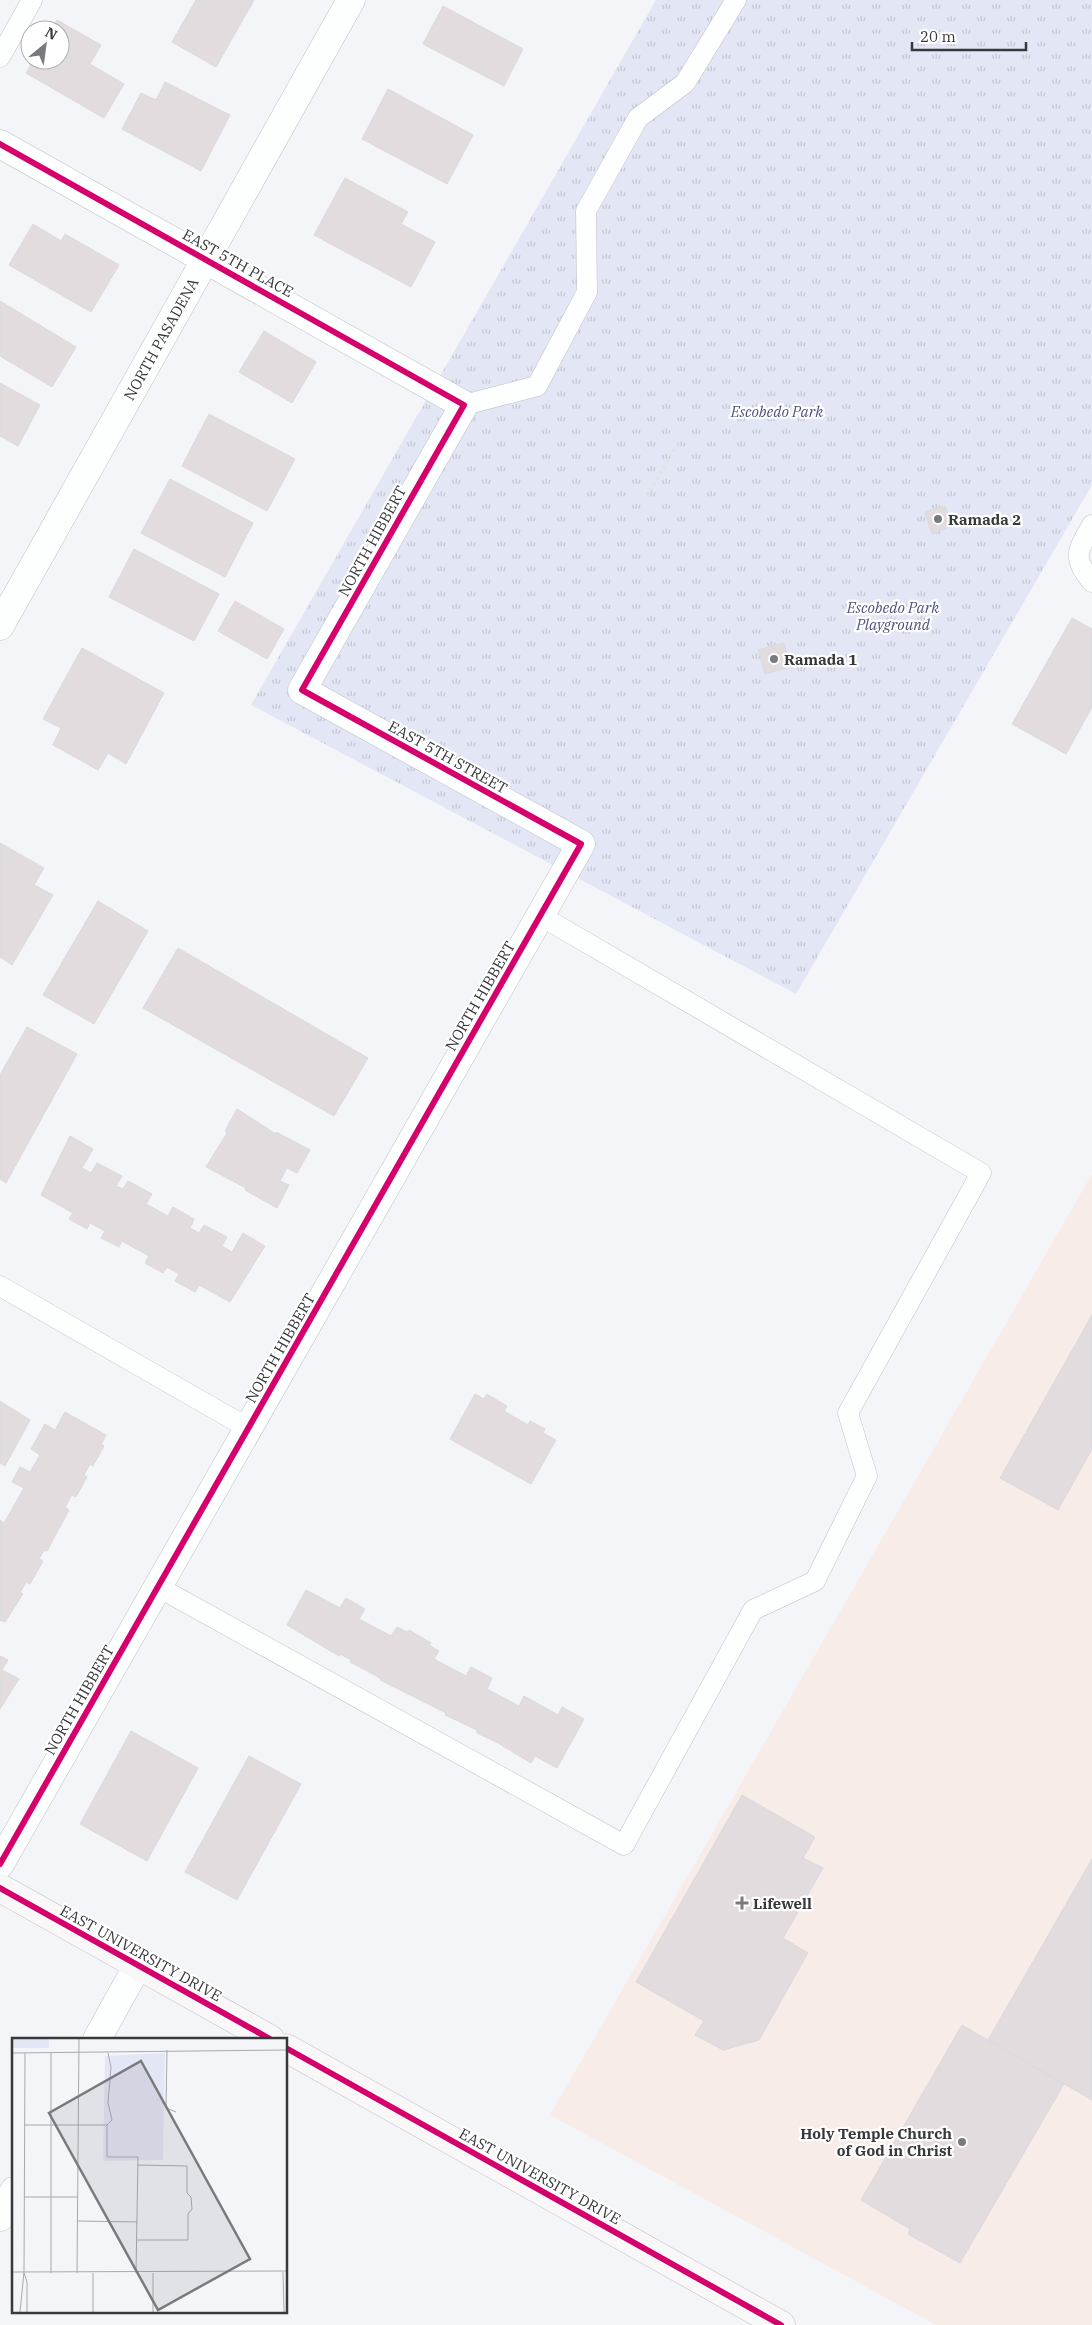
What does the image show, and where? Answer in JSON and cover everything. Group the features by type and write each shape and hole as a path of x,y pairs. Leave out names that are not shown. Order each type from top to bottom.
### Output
{"main road":[{"name":"EAST UNIVERSITY DRIVE","path":"0,1888 268,2038"},
{"name":"EAST UNIVERSITY DRIVE","path":"288,2049 781,2325"}],"street":[{"name":"NORTH PASADENA","path":"0,626 351,0"},
{"name":"EAST 5TH PLACE","path":"0,144 464,405"},
{"name":"NORTH HIBBERT","path":"302,690 464,405"},
{"name":"EAST 5TH STREET","path":"302,690 581,844"},
{"name":"NORTH HIBBERT","path":"0,1864 581,844"},
{"path":"98,2038 138,1965"},
{"path":"0,2217 12,2196"}],"lane":[{"path":"0,57 32,0"},
{"path":"464,405 537,386 587,292 586,211 638,118 685,83 736,0"},
{"path":"1092,525 1080,546 1078,556 1080,566 1092,582"},
{"path":"158,1587 624,1845 753,1610 815,1582 867,1476 848,1413 981,1174 540,916"},
{"path":"0,1286 248,1428"}],"path":[{"path":"647,496 680,440"}],"shaded area":[{"path":"1092,1174 1092,2325 936,2325 550,2115"}],"green space":[{"name":"Escobedo Park","path":"656,0 1092,0 1092,485 796,994 251,705"}],"building":[{"path":"196,0 254,0 216,67 172,42"},
{"path":"443,6 523,49 504,86 423,44"},
{"path":"70,27 101,45 90,64 124,84 104,118 26,73 28,70 70,70"},
{"path":"165,82 230,115 201,171 122,129 141,93 156,100"},
{"path":"388,89 473,135 447,184 362,139"},
{"path":"345,178 408,212 401,224 435,242 411,287 314,235"},
{"path":"33,224 61,241 65,234 119,265 91,312 9,265"},
{"path":"0,301 76,347 52,387 0,356"},
{"path":"264,331 316,362 292,403 239,372"},
{"path":"0,383 40,405 18,446 0,436"},
{"path":"209,414 295,459 267,511 182,466"},
{"path":"170,479 253,523 225,577 141,533"},
{"name":"Ramada 2","path":"945,506 952,526 932,534 925,512"},
{"path":"134,549 219,594 194,641 109,597"},
{"path":"235,601 284,629 267,659 218,631"},
{"path":"1072,618 1092,629 1092,707 1066,754 1012,724"},
{"name":"Ramada 1","path":"784,643 790,667 765,674 758,650"},
{"path":"82,648 164,693 126,764 108,753 98,770 53,745 61,728 43,719"},
{"path":"0,843 44,868 34,885 53,895 12,965 0,957"},
{"path":"98,901 148,931 94,1024 43,995"},
{"path":"178,948 368,1058 334,1116 143,1008"},
{"path":"27,1027 77,1054 6,1183 0,1179 0,1075"},
{"path":"237,1109 276,1134 276,1132 310,1150 297,1173 287,1168 280,1181 289,1185 277,1208 245,1190 246,1188 206,1167 227,1133 225,1131"},
{"path":"70,1136 93,1149 82,1168 91,1173 97,1163 122,1176 116,1186 123,1189 128,1181 152,1194 146,1204 168,1216 173,1207 194,1219 190,1228 199,1233 204,1225 227,1237 222,1246 232,1252 243,1233 265,1246 230,1302 199,1285 195,1292 175,1281 179,1274 167,1267 163,1273 145,1263 149,1256 122,1241 119,1247 101,1238 105,1231 90,1223 87,1229 69,1219 73,1213 41,1195"},
{"path":"1092,1315 1092,1449 1058,1510 1000,1478"},
{"path":"475,1394 484,1399 487,1394 507,1406 504,1411 528,1425 530,1421 545,1429 543,1433 556,1440 531,1484 450,1439"},
{"path":"0,1401 30,1420 5,1466 0,1463"},
{"path":"65,1412 106,1435 101,1445 104,1446 93,1466 90,1464 84,1475 87,1477 76,1497 72,1495 65,1507 69,1510 47,1551 44,1550 39,1559 43,1561 30,1584 26,1582 20,1593 23,1594 5,1622 0,1620 0,1520 4,1523 24,1488 12,1482 20,1467 30,1472 40,1455 31,1449 45,1424 55,1430"},
{"path":"306,1590 340,1608 346,1598 365,1609 359,1619 391,1636 397,1627 407,1632 409,1630 431,1643 429,1645 439,1651 434,1659 466,1676 471,1667 492,1678 487,1689 519,1706 524,1696 558,1715 562,1707 584,1719 557,1768 535,1756 531,1763 477,1733 477,1730 380,1680 350,1662 351,1660 340,1654 339,1656 287,1625"},
{"path":"0,1656 8,1660 2,1670 19,1679 0,1709"},
{"path":"131,1731 198,1768 147,1861 80,1824"},
{"path":"249,1756 301,1784 237,1900 185,1872"},
{"name":"Lifewell","path":"742,1795 815,1837 803,1858 823,1868 783,1938 808,1953 759,2040 723,2050 695,2035 704,2021 636,1982"},
{"path":"1092,1859 1092,2100 988,2040"},
{"name":"Holy Temple Church of God in Christ","path":"962,2025 1064,2084 960,2263 908,2234 910,2229 861,2200"}],"cycle path":[{"path":"0,144 464,405 302,690 581,844 0,1864"},
{"path":"0,1888 268,2038"},
{"path":"288,2049 781,2325"}],"place":[{"name":"Ramada 2","path":"938,519"},
{"name":"Ramada 1","path":"774,659"},
{"name":"Lifewell","path":"742,1903"},
{"name":"Holy Temple Church of God in Christ","path":"962,2142"}],"park label":[{"name":"Escobedo Park Playground","path":"893,616"}]}
